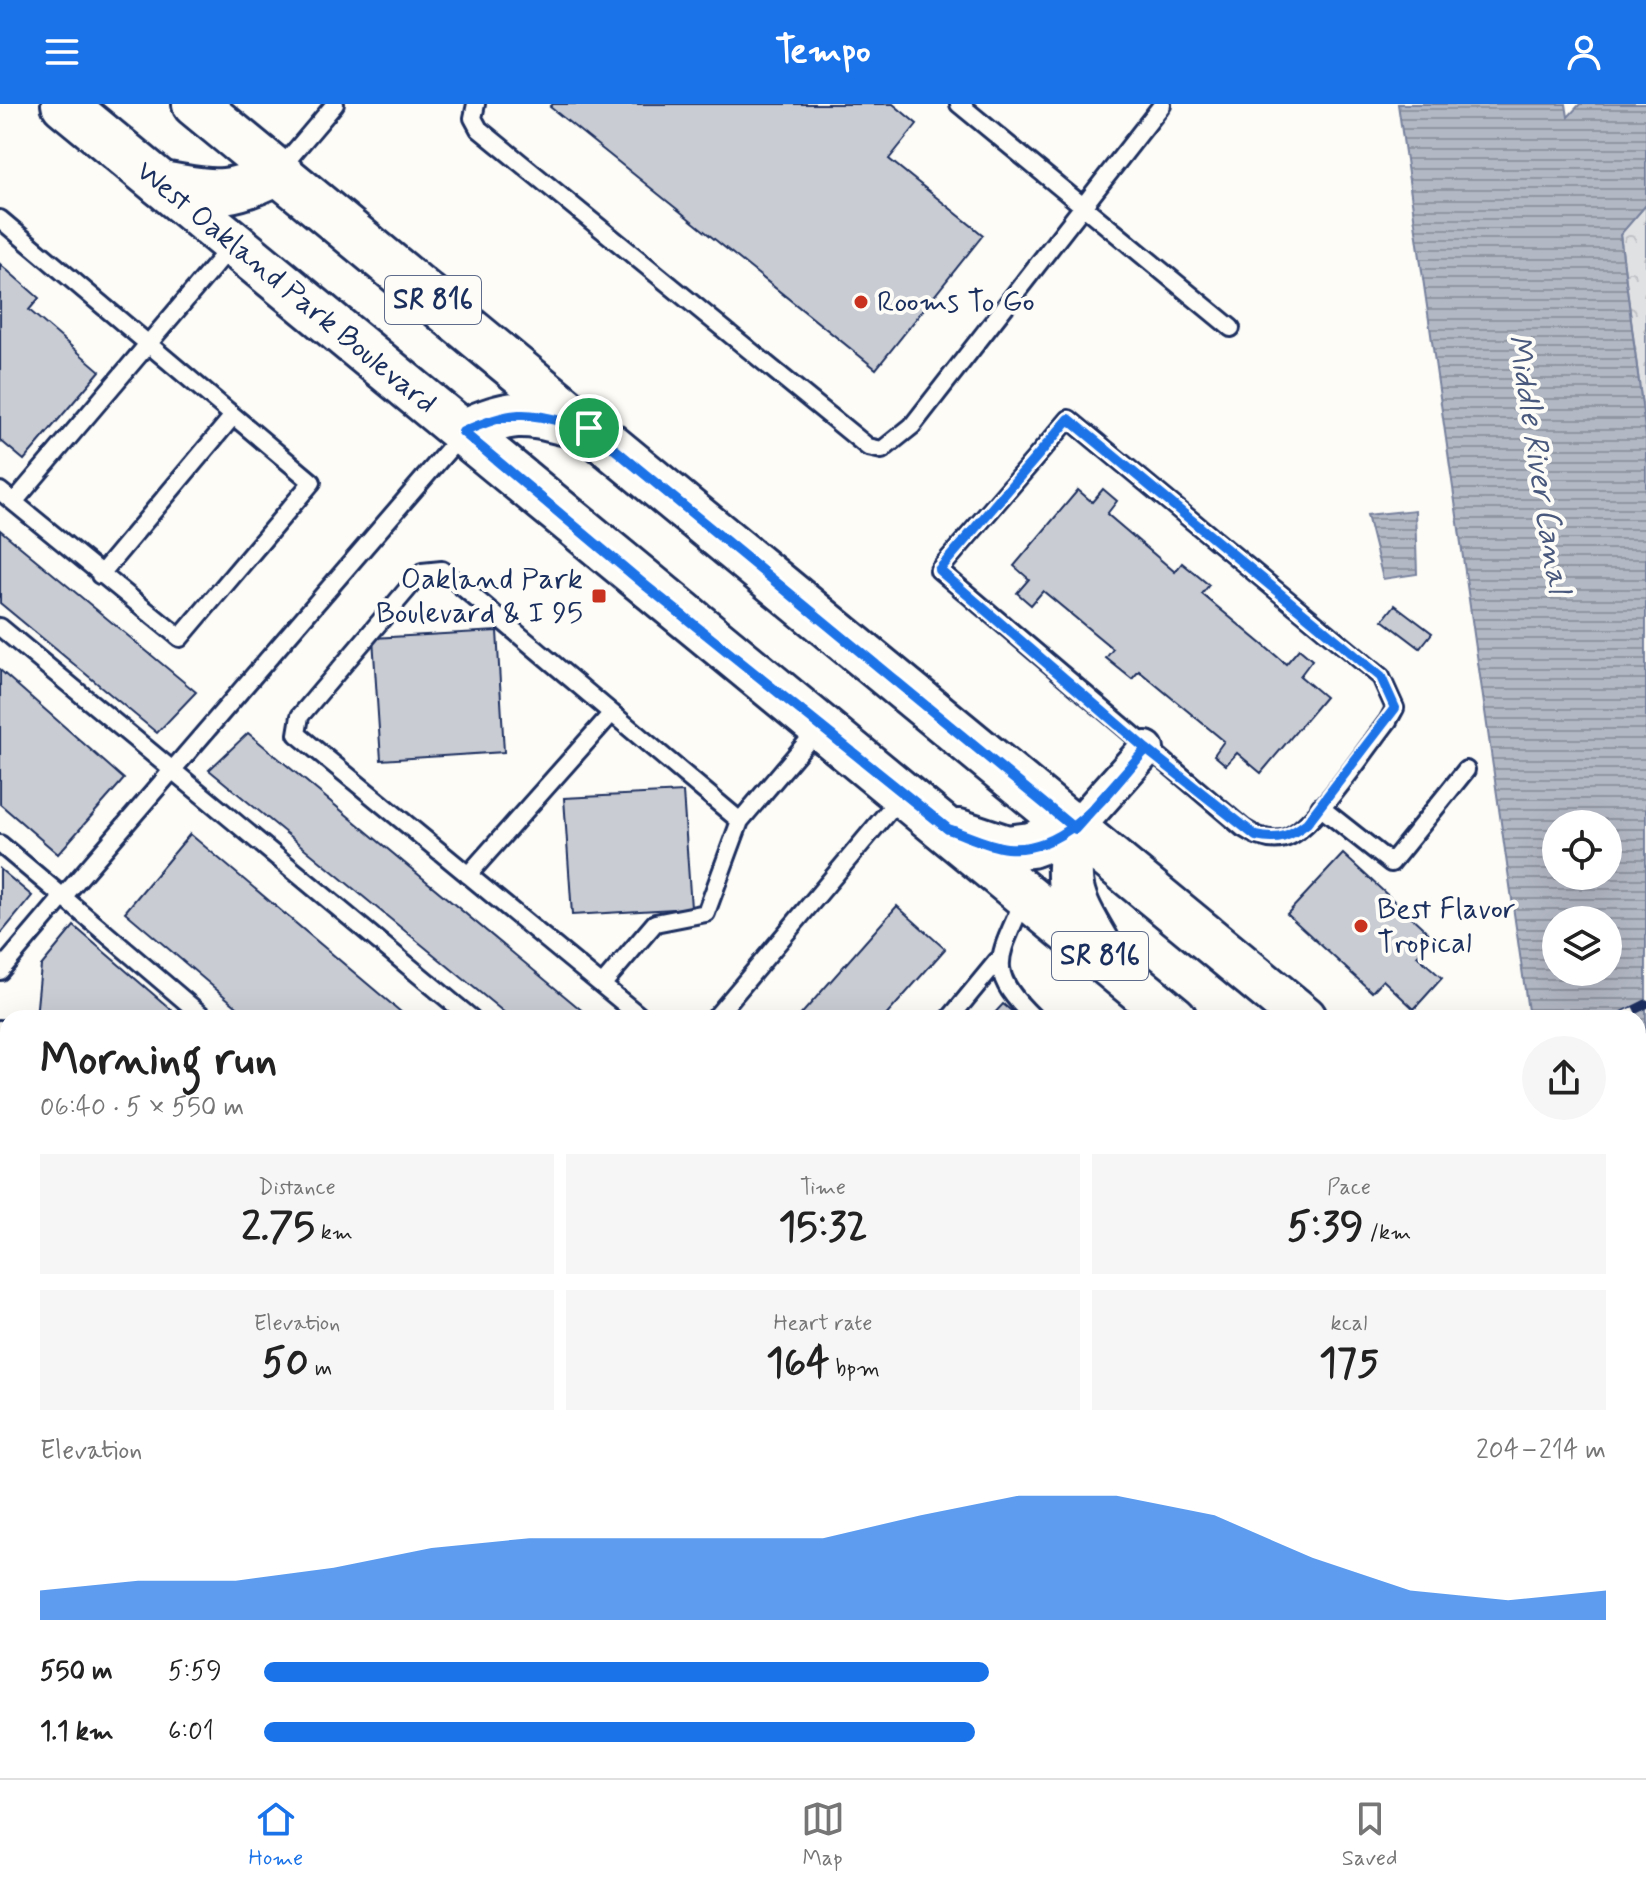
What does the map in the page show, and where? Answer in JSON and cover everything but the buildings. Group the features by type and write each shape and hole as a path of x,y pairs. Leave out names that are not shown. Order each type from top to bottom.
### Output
{"main road":[{"name":"West Oakland Park Boulevard","path":"64,104 646,586 821,724 1027,894 1111,965 1157,1010"},
{"name":"SR 816","path":"195,104 1294,1010"},
{"path":"161,184 210,192 240,191 278,172"},
{"path":"463,432 503,414 531,414 589,428"},
{"path":"948,829 1007,848 1031,845 1075,829"},
{"path":"1075,829 1067,872 1073,903 1111,965"}],"street":[{"path":"1075,829 1146,749"}],"lane":[{"path":"278,172 335,104"},
{"path":"476,104 473,118 479,129 868,447 882,450 912,426 1162,104"},
{"path":"959,104 1231,328"},
{"path":"0,219 312,482 180,638 0,491"},
{"path":"14,502 234,242"},
{"path":"100,575 233,416"},
{"path":"1069,419 1381,677 1395,708 1320,807 1289,837 1272,840 1256,836 1146,749 939,570 1069,419"},
{"path":"0,971 170,769 463,432"},
{"path":"632,1010 297,734 300,716 422,572 442,570 740,821"},
{"path":"0,627 461,1010"},
{"path":"468,875 612,713"},
{"path":"602,985 655,923 706,913 740,821 821,724"},
{"path":"1320,807 1391,863 1466,770"},
{"path":"722,1010 903,794"},
{"path":"0,844 196,1010"},
{"path":"957,1010 997,961 1027,894"},
{"path":"997,961 1003,980 1027,1010"}],"green space":[{"path":"1646,205 1646,437 1620,234"}],"water":[{"name":"Middle River Canal","path":"1398,104 1566,104 1568,117 1580,104 1646,104 1646,205 1620,235 1646,437 1646,1010 1528,1010"},
{"path":"1415,510 1417,574 1383,579 1367,515"}],"railway":[{"path":"1634,1010 1646,1004"}],"place":[{"name":"Rooms To Go","path":"861,302"},
{"name":"Oakland Park Boulevard & I 95","path":"599,596"},
{"name":"Best Flavor Tropical","path":"1361,926"}],"route":[{"path":"589,428 531,414 503,414 463,432 646,586 948,829 1007,848 1031,845 1075,829 1146,749 1243,828 1256,836 1272,840 1289,837 1307,823 1395,708 1381,677 1069,419 939,570 1146,749 1110,789 1075,829 589,428"}]}
